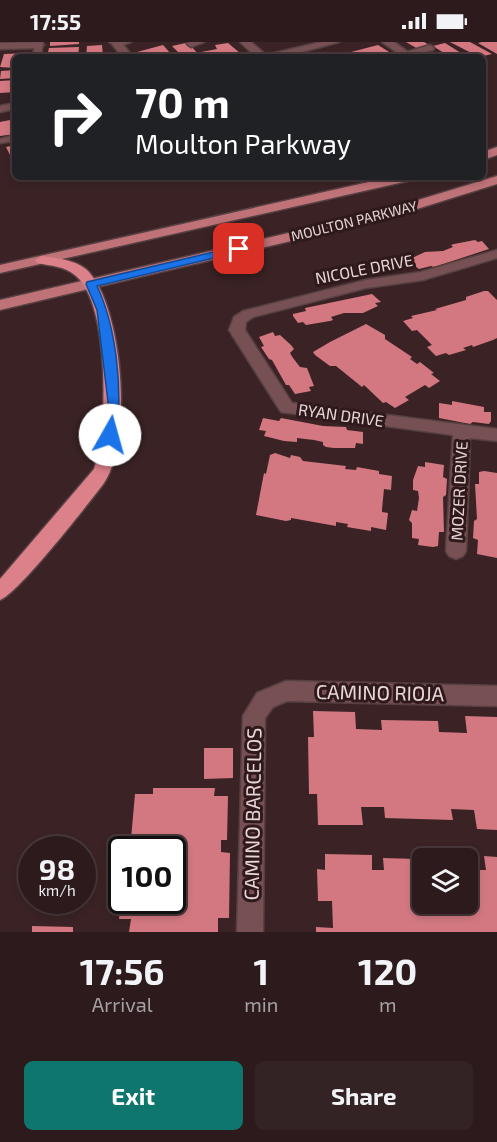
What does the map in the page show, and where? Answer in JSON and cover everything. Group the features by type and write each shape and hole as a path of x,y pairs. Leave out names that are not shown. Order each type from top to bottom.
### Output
{"highway":[{"path":"0,592 46,543 104,468 114,402 103,310 91,284 73,267 42,260"}],"main road":[{"name":"MOULTON PARKWAY","path":"0,269 395,180"},
{"name":"MOULTON PARKWAY","path":"0,305 383,215 497,180"}],"street":[{"path":"245,42 259,54"},
{"path":"294,54 315,44 334,42"},
{"path":"387,42 406,54"},
{"path":"0,46 39,43"},
{"name":"NICOLE DRIVE","path":"239,320 248,314 366,284 423,276 497,254"},
{"name":"RYAN DRIVE","path":"239,320 237,330 286,408 497,435"},
{"name":"MOZER DRIVE","path":"456,551 462,431"},
{"name":"CAMINO RIOJA","path":"265,700 286,691 497,696"},
{"name":"CAMINO BARCELOS","path":"250,932 254,716 265,700"}],"lane":[{"path":"406,54 430,48"},
{"path":"2,141 12,139"}],"building":[{"path":"50,42 79,42 79,44 50,46"},
{"path":"406,42 424,42 429,45 418,49"},
{"path":"450,42 470,42 492,54 473,54"},
{"path":"497,42 497,54 478,43"},
{"path":"186,43 198,54 180,54 172,46"},
{"path":"228,43 240,53 203,54 201,52 217,49 215,45"},
{"path":"445,43 463,54 445,54 433,46"},
{"path":"102,45 103,54 86,54 87,46"},
{"path":"163,45 171,54 139,54 137,52"},
{"path":"378,45 392,54 354,54 351,52"},
{"path":"79,47 78,54 49,54 49,48"},
{"path":"32,53 12,54 12,68 0,67 4,54"},
{"path":"12,70 12,78 0,79 1,71"},
{"path":"12,80 12,92 0,93 0,81"},
{"path":"10,120 12,134 0,136 0,122"},
{"path":"12,146 12,159 6,147"},
{"path":"475,240 482,241 489,249 434,267 419,269 410,262 415,260 412,258 425,252 443,251 453,247 451,245"},
{"path":"488,291 497,300 497,338 473,347 472,345 463,348 466,350 436,356 427,347 432,345 417,330 412,331 403,321 413,318 411,316 466,300 466,297"},
{"path":"372,294 381,302 375,303 378,306 363,313 344,313 331,317 333,320 330,321 306,325 303,322 298,323 293,316 293,314 306,311 305,308"},
{"path":"366,324 385,335 385,339 412,357 410,359 417,364 420,362 440,381 429,388 425,385 405,397 409,400 395,408 386,402 383,403 364,385 362,387 336,366 330,366 313,352"},
{"path":"273,332 275,336 280,335 291,345 294,349 290,353 300,367 307,368 314,386 309,387 311,391 295,394 289,385 286,385 272,360 261,347 264,346 259,337"},
{"path":"452,401 484,407 484,412 491,412 491,421 489,424 473,422 470,424 439,418 439,403 452,405"},
{"path":"263,418 279,421 281,418 323,426 346,427 347,430 363,432 363,444 356,443 355,448 334,448 326,447 323,442 314,440 297,438 297,442 284,441 264,436 266,431 259,430"},
{"path":"275,453 290,458 291,455 300,457 303,461 346,466 345,469 356,470 357,467 392,476 391,490 384,489 382,512 388,513 386,530 371,527 371,531 347,527 348,524 336,522 336,526 291,518 286,521 256,515 264,473 266,474 270,455"},
{"path":"425,462 444,465 443,477 447,479 446,495 443,497 444,532 439,532 438,546 433,547 418,545 419,539 412,538 412,523 409,520 412,510 417,511 419,498 418,491 413,490 413,480 418,466 425,467"},
{"path":"479,472 497,473 497,558 477,554 478,540 473,538 474,521 477,519 475,484 479,484"},
{"path":"313,711 355,712 356,729 382,730 381,720 438,721 439,732 467,733 465,716 497,717 497,830 477,829 474,810 451,809 453,820 385,818 384,807 361,807 363,825 318,825 317,794 309,794 308,737 314,737"},
{"path":"204,748 233,748 233,778 204,779"},
{"path":"153,788 215,788 214,796 228,796 227,840 221,840 221,852 230,853 229,918 218,918 218,932 129,932 131,919 119,919 120,914 186,914 186,836 131,836 135,794 153,794"},
{"path":"325,854 372,855 372,870 384,870 383,858 412,859 412,914 478,914 478,870 486,870 484,856 497,857 497,932 316,932 316,927 333,928 332,901 318,901 317,869 325,870"},
{"path":"32,926 73,927 73,932 32,932"}],"route":[{"path":"110,435 114,402 103,310 91,284 239,249"}]}
